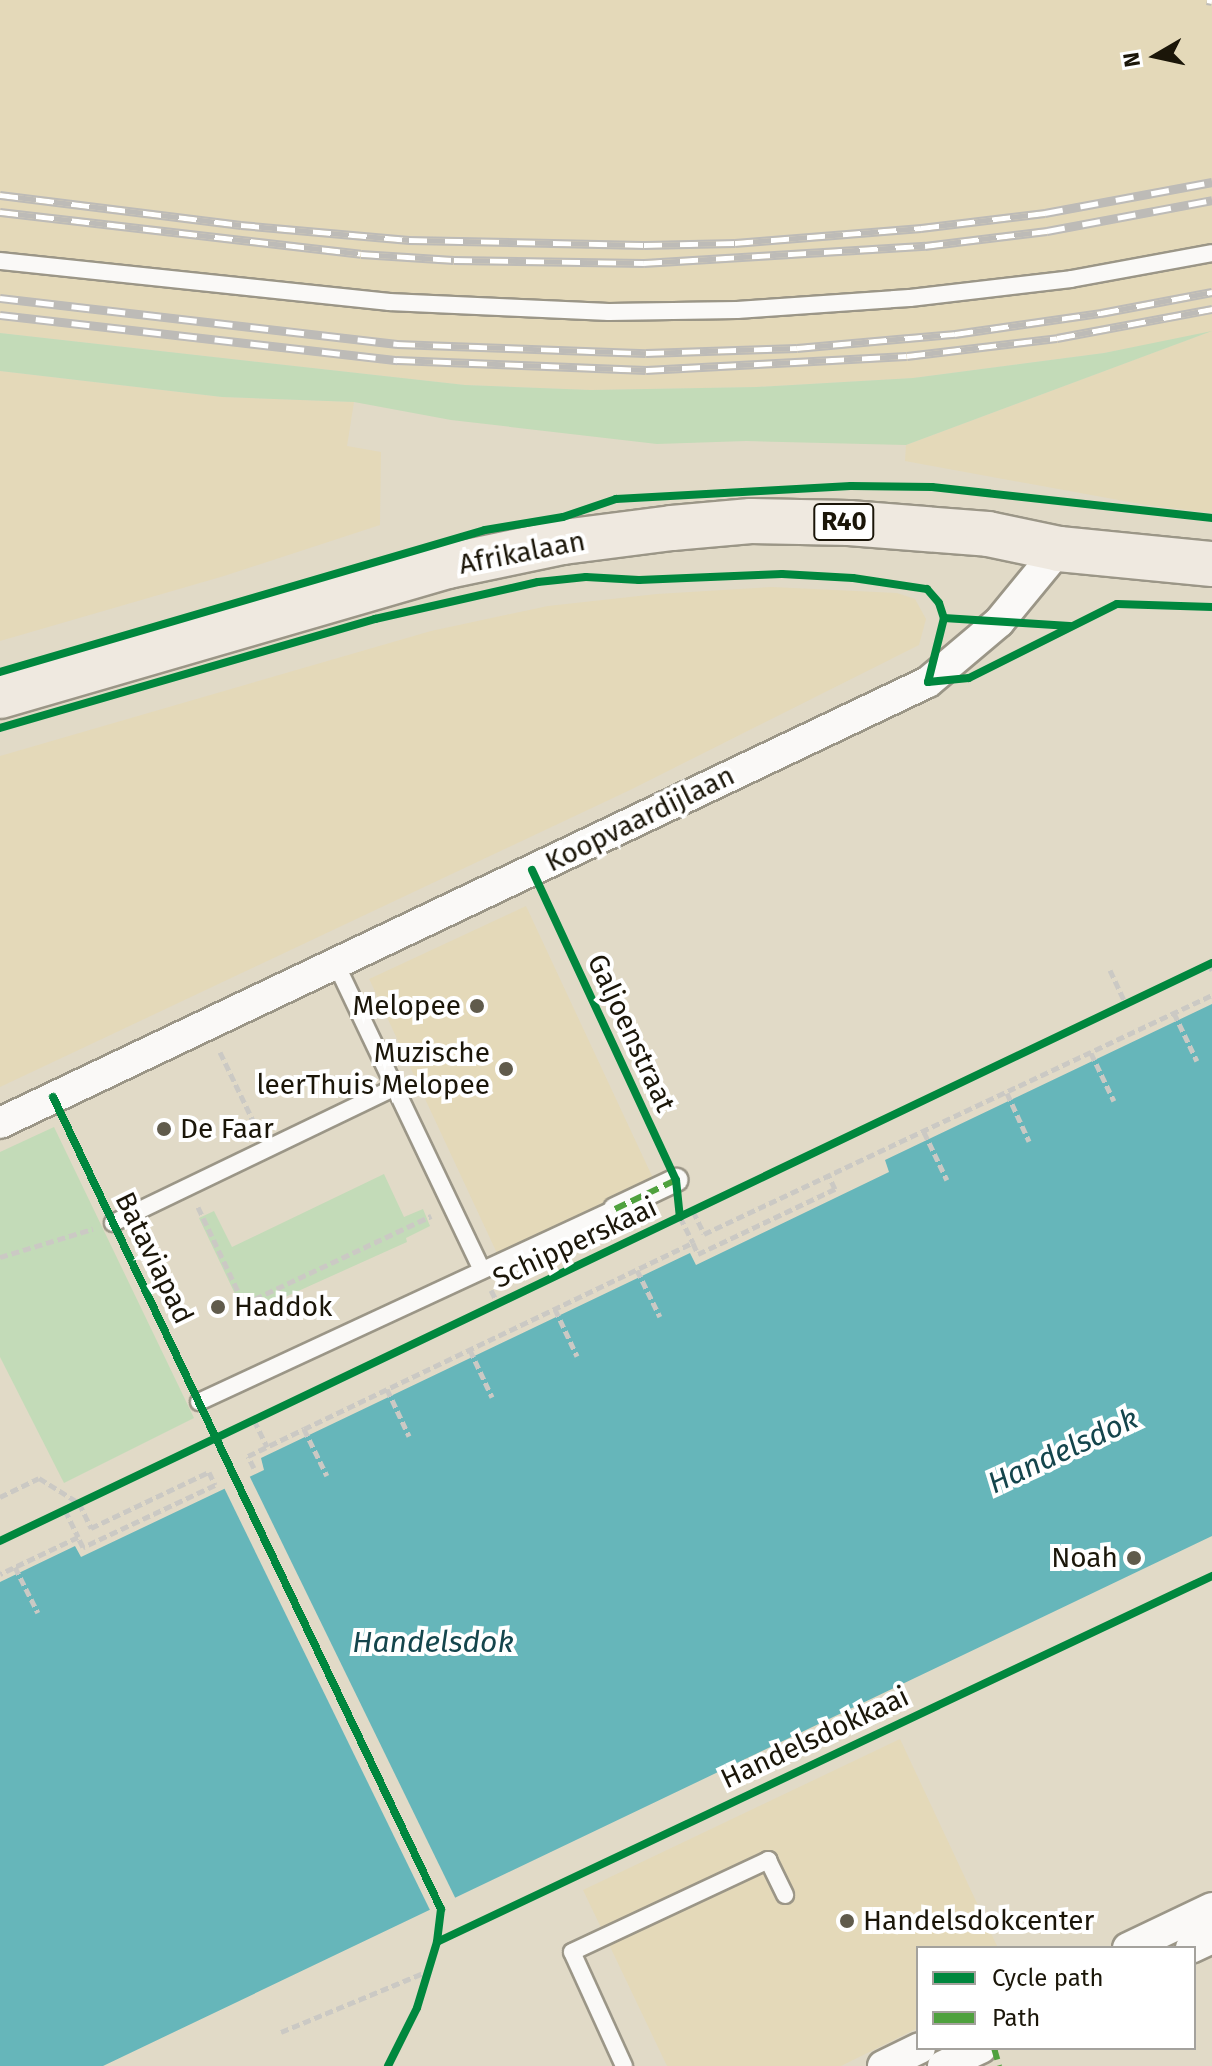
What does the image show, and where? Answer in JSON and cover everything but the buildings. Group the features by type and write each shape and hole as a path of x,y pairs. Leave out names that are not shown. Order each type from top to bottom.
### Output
{"main road":[{"name":"Afrikalaan","path":"0,696 448,566 563,542 672,528 793,522 988,534 1059,549"},
{"name":"R40","path":"1059,549 1212,564"}],"street":[{"name":"Koopvaardijlaan","path":"0,1123 928,682 999,622 1059,549"},
{"path":"615,1209 676,1180"},
{"path":"1132,1946 1212,1908"},
{"path":"883,2066 916,2050"},
{"path":"943,2066 977,2050"}],"lane":[{"path":"0,261 389,302 609,312 737,310 910,298 1071,279 1212,253"},
{"path":"336,964 482,1270"},
{"path":"113,1223 395,1087"},
{"path":"199,1402 615,1209"},
{"path":"624,2066 572,1952 768,1860 785,1895"}],"path":[{"path":"1195,971 1211,966"},
{"path":"1110,970 1126,1004"},
{"path":"693,1211 704,1234 1212,995"},
{"path":"1113,1011 1140,998"},
{"path":"1174,1013 1197,1061"},
{"path":"208,1026 266,1148"},
{"path":"1091,1053 1114,1101"},
{"path":"1007,1093 1029,1141"},
{"path":"924,1132 947,1180"},
{"path":"676,1180 680,1217 698,1254 835,1189 828,1174"},
{"path":"188,1186 244,1304 252,1312"},
{"path":"244,1304 427,1218"},
{"path":"0,1257 113,1223"},
{"path":"254,1468 248,1456 693,1243"},
{"path":"637,1270 660,1317"},
{"path":"555,1309 577,1356"},
{"path":"470,1350 492,1397"},
{"path":"387,1389 409,1436"},
{"path":"241,1425 268,1413"},
{"path":"254,1420 267,1447"},
{"path":"304,1429 327,1476"},
{"path":"0,1497 39,1478 79,1503 91,1528 209,1472 215,1485 83,1547 65,1510"},
{"path":"52,1516 93,1496"},
{"path":"0,1574 78,1537"},
{"path":"15,1567 38,1613"},
{"path":"425,1984 433,1957"},
{"path":"281,2032 428,1971"}],"shaded area":[{"path":"0,0 1212,0 1212,513 1146,505 905,461 906,445 1206,333 1104,353 913,378 757,387 591,390 465,385 0,333"},
{"path":"0,371 222,397 354,402 347,446 381,452 380,525 224,576 0,641"},
{"path":"772,587 897,593 915,599 926,619 919,645 630,790 0,1087 0,756 431,631 548,606 657,594"},
{"name":"Muzische leerThuis Melopee","path":"526,906 654,1181 497,1254 369,979"},
{"path":"900,1739 997,1946 916,1946 916,2029 841,2066 667,2066 583,1890"}],"green space":[{"path":"1212,331 906,445 746,441 657,444 451,420 354,402 222,397 0,371 0,333 465,385 591,390 757,387 913,378 1104,353"},
{"path":"54,1127 194,1418 64,1483 0,1357 0,1152"},
{"path":"384,1174 404,1217 423,1209 430,1226 406,1238 407,1242 245,1315 199,1218 214,1211 232,1247"}],"water":[{"name":"Handelsdok","path":"1212,1004 1212,1536 103,2066 0,2066 0,1582 75,1546 81,1557 264,1470 261,1458 690,1253 696,1265 889,1172 885,1160"}],"pier":[{"path":"248,1473 457,1902 432,1914 223,1485"}],"railway":[{"path":"1207,0 1212,1"},
{"path":"0,195 241,225 409,240 644,245 735,243 921,228 1045,213 1212,182"},
{"path":"0,212 361,254 454,260 644,263 925,246 1047,231 1212,200"},
{"path":"0,298 397,344 646,353 797,348 955,334 1101,313 1212,292"},
{"path":"0,315 397,360 646,370 907,356 1057,338 1212,309"}],"marked path":[{"path":"615,1209 676,1180"},
{"path":"995,2050 999,2066"}],"cycle path":[{"path":"0,672 485,530 563,517 616,499 851,486 932,487 1212,518"},
{"path":"0,728 375,619 538,582 586,577 639,580 782,574 853,578 927,589 939,603 944,618 928,682 969,678 1117,604 1212,607"},
{"path":"944,618 1070,626"},
{"name":"Galjoenstraat","path":"532,870 676,1180 680,1217"},
{"name":"Schipperskaai","path":"0,1541 1212,963"},
{"name":"Bataviapad","path":"53,1097 441,1909 437,1942 417,2008 388,2066"},
{"name":"Handelsdokkaai","path":"437,1942 1212,1576"}],"place":[{"name":"Melopee","path":"477,1006"},
{"name":"Muzische leerThuis Melopee","path":"506,1069"},
{"name":"De Faar","path":"164,1129"},
{"name":"Haddok","path":"218,1307"},
{"name":"Noah","path":"1134,1558"},
{"name":"Handelsdokcenter","path":"847,1921"}]}
